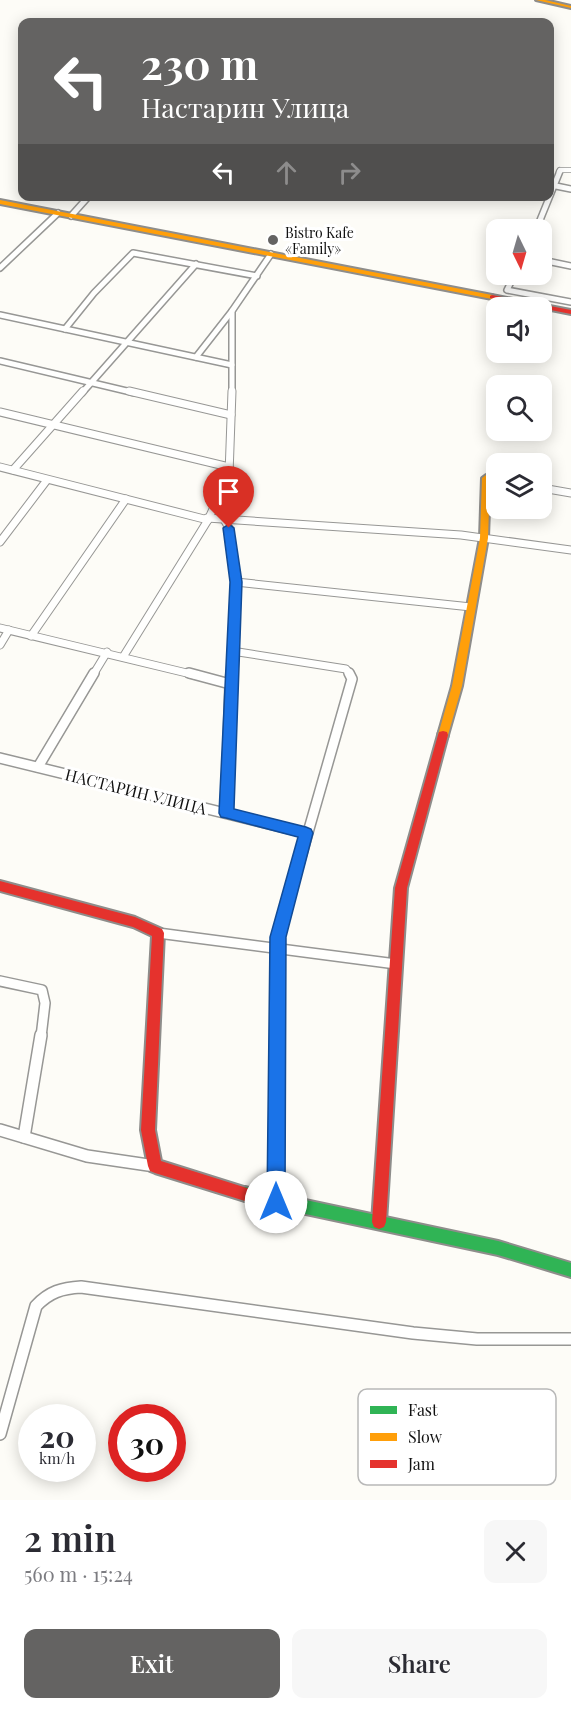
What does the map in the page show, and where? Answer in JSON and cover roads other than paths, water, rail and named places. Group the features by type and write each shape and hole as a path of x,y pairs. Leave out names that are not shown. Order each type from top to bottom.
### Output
{"main road":[{"path":"538,0 571,6"},
{"path":"550,0 571,6"},
{"path":"0,202 571,312"},
{"path":"379,1222 401,888 457,686 484,538 486,478"},
{"path":"0,886 135,922 158,933 148,1130 155,1166 186,1178 276,1202 541,1257 571,1270"}],"street":[{"path":"554,190 560,170 571,170"},
{"path":"556,186 571,189"},
{"path":"71,216 84,201"},
{"path":"541,219 549,201"},
{"path":"0,268 58,213"},
{"path":"64,329 94,293 133,253 257,276"},
{"path":"196,357 232,311 270,254"},
{"path":"552,262 571,266"},
{"path":"13,470 56,425 196,264"},
{"path":"510,285 507,290 571,302"},
{"path":"123,657 208,519 229,474 232,311"},
{"path":"0,315 232,365"},
{"path":"0,361 231,415"},
{"path":"0,412 229,467"},
{"path":"0,467 208,519 484,538 571,550"},
{"path":"0,542 47,480"},
{"path":"552,490 571,493"},
{"path":"31,636 126,499"},
{"path":"225,521 229,528 236,582 226,813"},
{"path":"236,582 471,607"},
{"path":"0,645 4,629 107,652 230,684"},
{"path":"232,651 346,669 352,680 306,833 278,937 276,1202"},
{"path":"38,767 107,652"},
{"name":"НАСТАРИН УЛИЦА","path":"0,758 306,833"},
{"path":"158,933 396,964"},
{"path":"0,981 42,990 44,996 44,1016 24,1137"},
{"path":"0,1130 87,1156 155,1166"},
{"path":"0,1434 36,1306 44,1297 66,1287 102,1289 413,1333 477,1339 571,1339"}],"place":[{"name":"Bistro Kafe «Family»","path":"273,240"}]}
